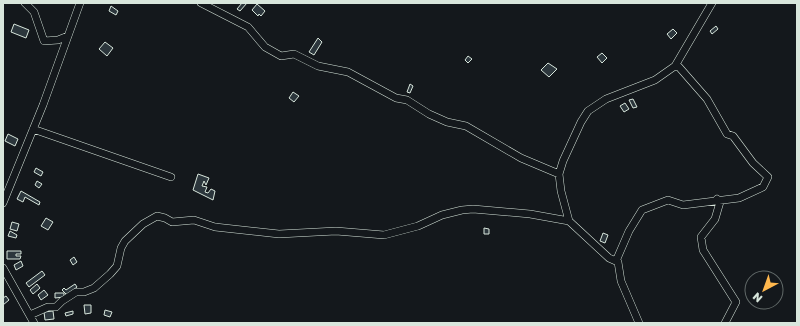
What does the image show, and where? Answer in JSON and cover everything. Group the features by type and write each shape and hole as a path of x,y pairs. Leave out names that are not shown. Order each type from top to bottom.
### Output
{"street":[{"path":"26,3 34,12 44,40 58,40 68,36"},
{"path":"3,203 80,3"},
{"path":"201,3 248,27 265,47 281,56 294,54 318,66 348,72 396,98 407,100 429,114 447,122 466,126 521,158 559,174"},
{"path":"569,221 559,174 581,122 588,111 606,99 654,80 675,66 712,3"},
{"path":"616,261 629,231 642,210 668,200 683,205 717,199 739,198 763,187 768,178 753,162 733,136 727,134 707,99 679,67 675,66"},
{"path":"32,129 171,177"},
{"path":"717,199 720,202 714,219 701,237 703,250 736,302 725,323"},
{"path":"30,315 48,307 56,307 76,292 84,292 94,288 115,270 121,248 125,241 143,224 157,216 172,222 194,220 215,227 279,234 336,231 384,235 418,226 442,215 468,210 530,214 569,221 609,258 616,261 619,265 624,289 639,323"},
{"path":"4,271 34,323"}],"building":[{"path":"242,3 247,3 240,11 237,9"},
{"path":"257,4 265,11 261,16 259,14 258,16 252,10"},
{"path":"111,6 118,11 116,15 109,11"},
{"path":"14,24 29,30 26,38 11,32"},
{"path":"716,26 718,29 712,34 710,31"},
{"path":"673,29 677,33 671,39 667,34"},
{"path":"318,38 322,42 314,55 309,52"},
{"path":"105,42 113,48 107,56 99,49"},
{"path":"602,53 607,58 602,63 597,57"},
{"path":"468,56 472,59 468,63 465,60"},
{"path":"548,63 557,69 549,77 541,70"},
{"path":"410,84 413,86 410,93 407,92"},
{"path":"293,92 299,96 294,102 289,98"},
{"path":"633,99 637,107 633,108 629,100"},
{"path":"625,103 629,109 624,112 620,106"},
{"path":"8,134 18,139 15,146 5,141"},
{"path":"36,168 43,172 41,176 34,172"},
{"path":"198,174 209,178 206,185 204,181 202,186 207,187 205,192 208,193 211,189 215,191 213,200 193,190"},
{"path":"37,181 42,184 39,188 35,185"},
{"path":"21,191 40,202 39,205 25,197 23,202 17,199"},
{"path":"46,218 53,222 48,230 41,226"},
{"path":"12,222 19,224 17,231 10,229"},
{"path":"484,228 489,229 489,234 484,234"},
{"path":"10,231 17,235 16,238 8,236"},
{"path":"603,233 608,235 605,243 600,241"},
{"path":"7,251 21,251 21,254 16,254 16,256 21,256 20,259 7,259"},
{"path":"74,257 77,262 73,265 70,260"},
{"path":"21,261 23,266 16,270 14,265"},
{"path":"42,271 45,275 29,287 26,283"},
{"path":"37,284 40,288 33,294 30,290"},
{"path":"75,284 77,287 67,295 62,290 64,288 66,290"},
{"path":"44,290 48,295 41,300 38,295"},
{"path":"55,293 64,293 64,297 55,298"},
{"path":"6,296 9,300 3,305 3,298"},
{"path":"84,305 91,305 91,313 85,314"},
{"path":"105,310 112,312 110,317 104,315"},
{"path":"53,311 54,319 45,320 44,312"},
{"path":"73,311 73,314 66,316 65,313"}]}
